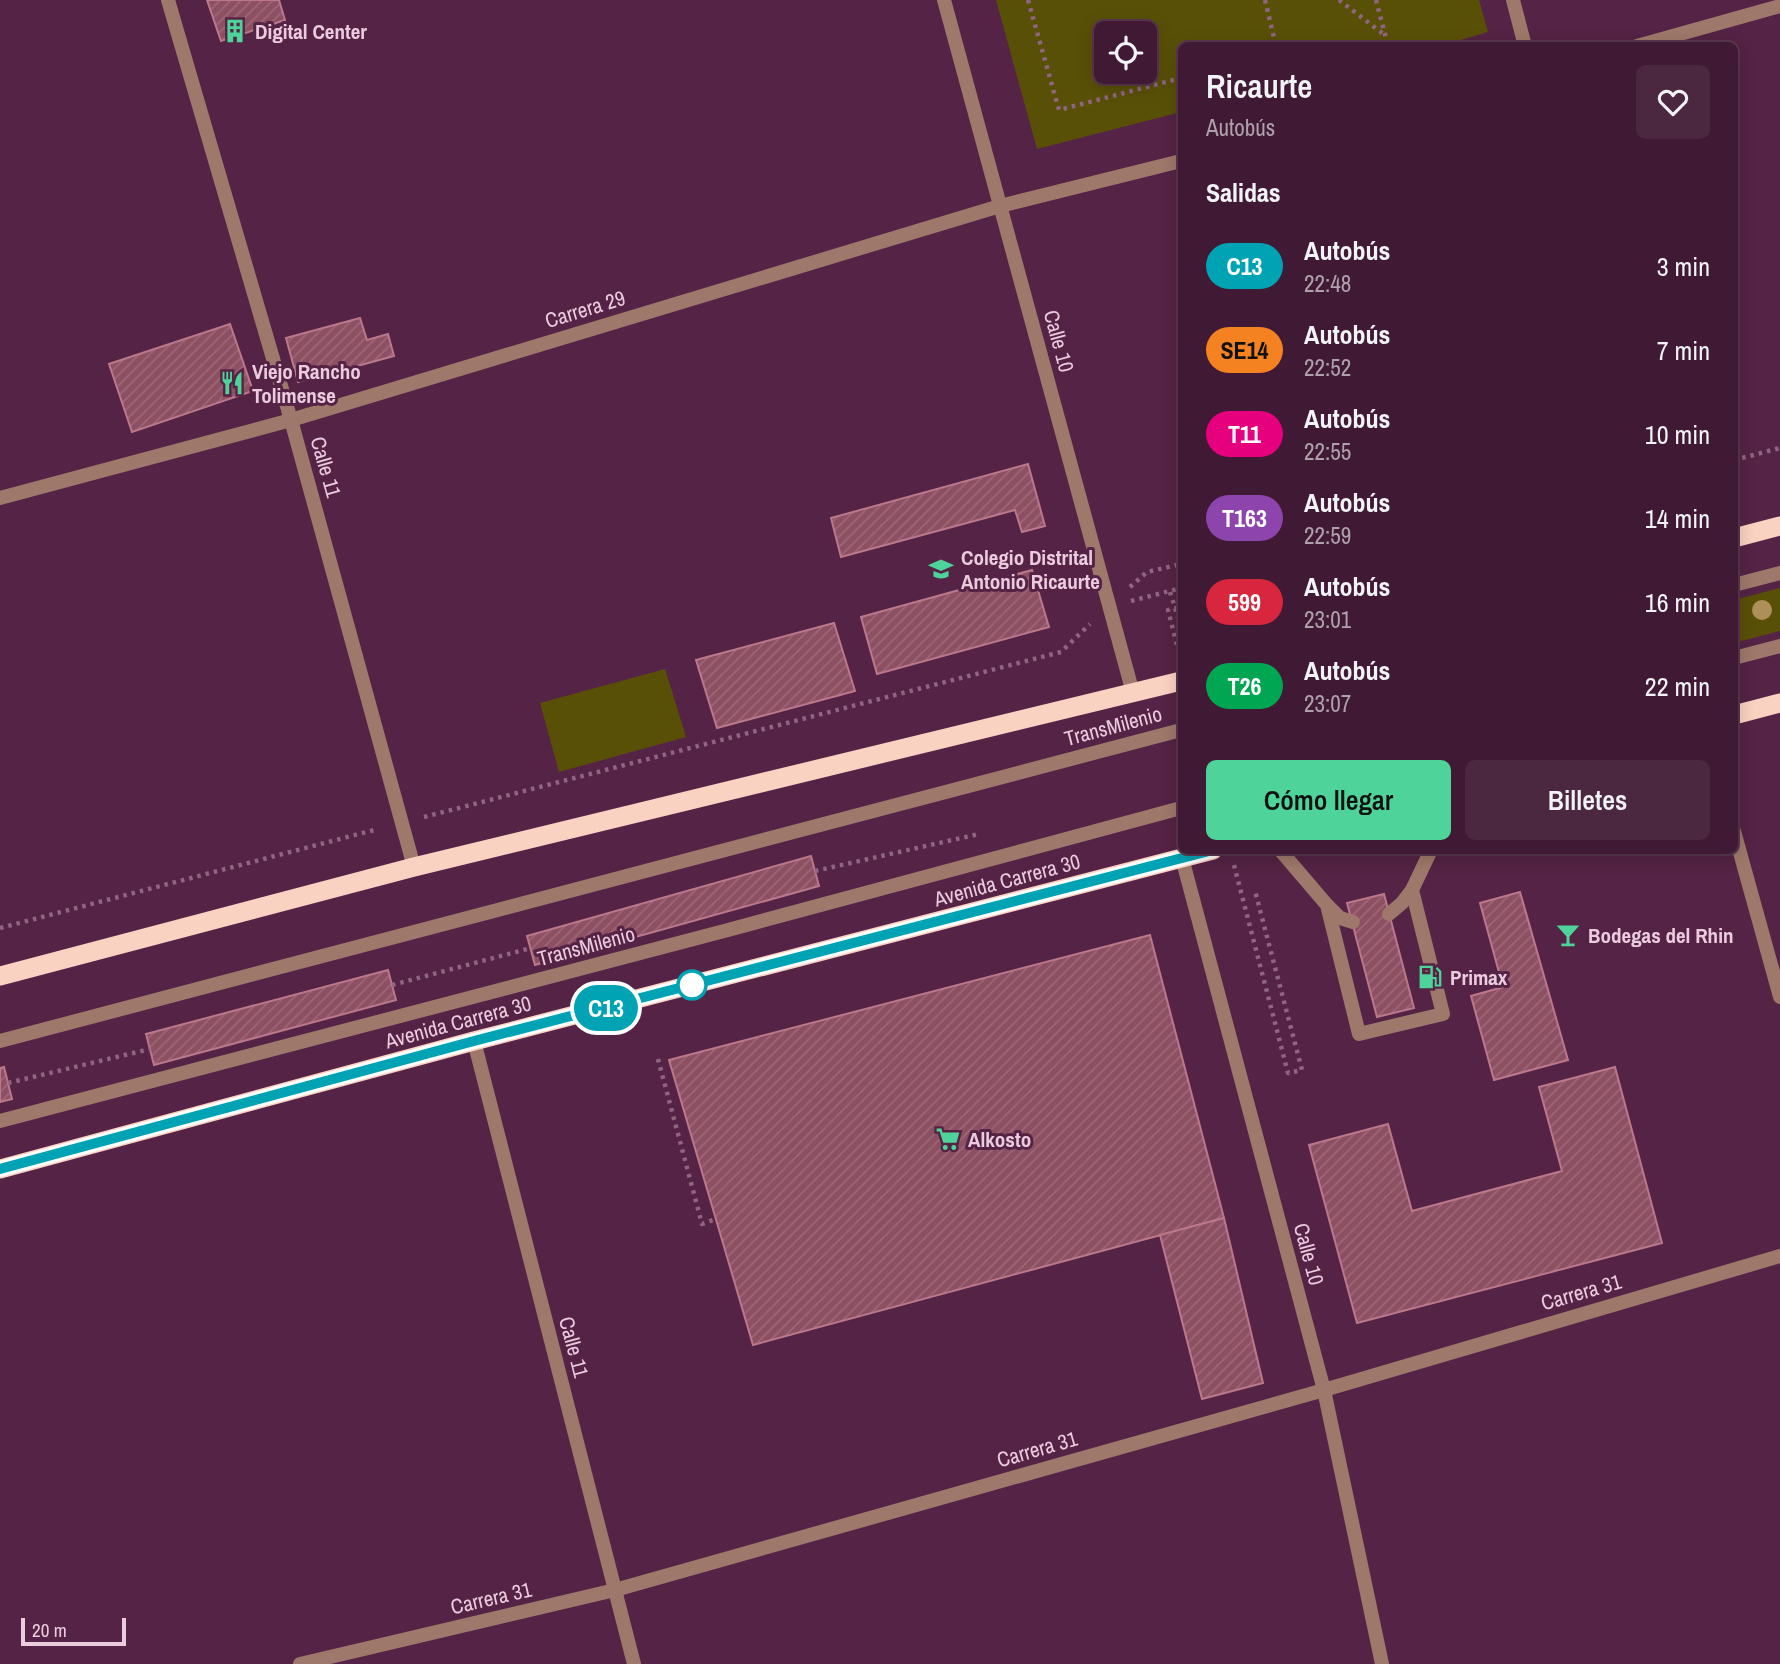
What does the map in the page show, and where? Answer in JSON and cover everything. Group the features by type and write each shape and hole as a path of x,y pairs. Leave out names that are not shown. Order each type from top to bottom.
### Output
{"highway":[{"path":"1738,537 1780,526"},
{"path":"0,976 414,867 1178,682"},
{"path":"1738,714 1780,703"},
{"name":"Avenida Carrera 30","path":"0,1169 474,1041 1198,854"}],"street":[{"name":"Calle 11","path":"168,0 291,420 414,867"},
{"name":"Calle 10","path":"944,0 1133,693"},
{"path":"1513,0 1524,42"},
{"path":"1649,42 1751,7 1780,6"},
{"name":"Carrera 29","path":"0,498 291,420 1000,206 1178,162"},
{"path":"1738,584 1780,573"},
{"path":"1738,657 1780,646"},
{"name":"TransMilenio","path":"0,1041 1178,731"},
{"name":"TransMilenio","path":"0,1121 715,934 1178,809"},
{"path":"1738,845 1780,997"},
{"path":"1283,854 1326,905 1340,918 1353,922"},
{"path":"1389,914 1412,890 1429,854"},
{"name":"Calle 10","path":"1182,858 1324,1390 1382,1664"},
{"path":"1326,905 1359,1034 1443,1014 1412,890"},
{"name":"Calle 11","path":"474,1041 634,1664"},
{"name":"Carrera 31","path":"300,1664 615,1590 1324,1390 1780,1256"}],"path":[{"path":"1028,0 1059,110 1178,79"},
{"path":"1265,0 1275,42"},
{"path":"1339,0 1386,37"},
{"path":"1376,0 1387,42"},
{"path":"1738,459 1780,448"},
{"path":"0,928 1061,652 1147,572 1178,565"},
{"path":"1110,606 1176,590"},
{"path":"1178,608 1168,610 1178,649"},
{"path":"815,871 846,863"},
{"path":"1234,864 1288,1073 1302,1070 1255,891"},
{"path":"392,985 531,948"},
{"path":"8,1083 150,1049"},
{"path":"658,1059 702,1224 716,1219"}],"shaded area":[{"path":"996,0 1479,0 1488,32 1454,42 1178,42 1178,113 1037,149"},
{"path":"1780,588 1780,631 1738,642 1738,599"},
{"path":"665,669 686,737 559,772 540,703"}],"building":[{"name":"Digital Center","path":"207,0 279,0 285,20 221,41"},
{"path":"360,318 367,340 388,334 394,356 298,382 286,338"},
{"path":"230,324 253,391 132,432 109,364"},
{"path":"1028,464 1045,526 1022,532 1015,510 841,557 831,518"},
{"path":"1032,570 1049,627 877,674 861,617"},
{"path":"834,623 855,691 717,728 696,660"},
{"path":"811,856 819,886 535,965 527,936"},
{"path":"1520,892 1568,1060 1494,1080 1471,996 1503,987 1480,903"},
{"path":"1384,894 1414,1008 1377,1017 1347,903"},
{"name":"Alkosto","path":"1150,935 1224,1218 753,1345 669,1060"},
{"path":"388,970 396,1000 154,1065 146,1034"},
{"path":"4,1067 12,1099 0,1102 0,1068"},
{"path":"1615,1067 1662,1243 1357,1323 1309,1145 1388,1124 1412,1211 1562,1171 1539,1087"},
{"path":"1224,1218 1263,1383 1202,1399 1160,1235"}],"bus line":[{"name":"C13","path":"0,1169 474,1041 1198,854"}],"place":[{"name":"Digital Center","path":"235,31"},
{"name":"Viejo Rancho Tolimense","path":"232,383"},
{"name":"Colegio Distrital Antonio Ricaurte","path":"941,569"},
{"name":"Bodegas del Rhin","path":"1568,935"},
{"name":"Primax","path":"1430,977"},
{"name":"Alkosto","path":"948,1139"}]}
